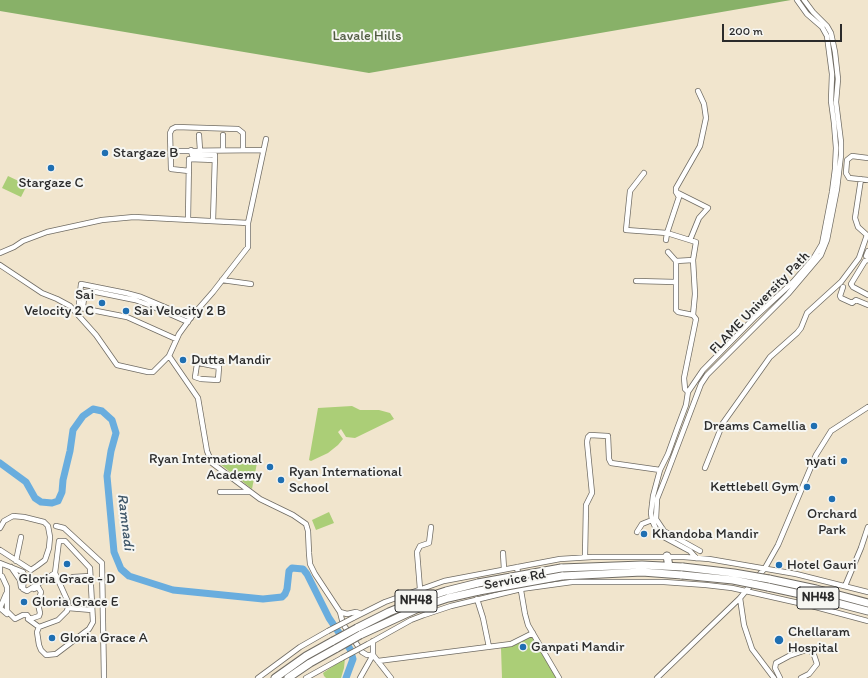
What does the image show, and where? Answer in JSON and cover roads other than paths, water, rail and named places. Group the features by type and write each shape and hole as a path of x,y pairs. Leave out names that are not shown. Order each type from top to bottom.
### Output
{"highway":[{"path":"666,556 668,566"},
{"name":"NH48","path":"275,678 306,656 333,641 478,587 561,572 616,565 683,567 734,573 809,587 868,603"},
{"name":"NH48","path":"561,572 642,572 733,580 807,595 868,611"},
{"name":"NH48","path":"288,678 310,663 337,648 358,631"}],"street":[{"name":"FLAME University Path","path":"797,0 807,14 822,27 827,36 832,74 831,101 836,142 835,169 824,244"},
{"name":"FLAME University Path","path":"700,551 664,531 656,519 657,499 702,383 707,374 801,279 821,256 837,189 841,156 841,142 836,102 838,72 831,33 828,26 813,12 804,0"},
{"path":"666,240 679,197 676,192 676,188 700,146 706,118 704,104 698,91"},
{"path":"189,171 171,170 170,133 172,129 176,127 238,129 243,133 243,150"},
{"path":"199,135 200,150"},
{"path":"223,135 223,150"},
{"path":"0,266 42,293 70,306 96,335 117,365 153,372 169,356 177,337 189,320 248,247 248,223 266,139"},
{"path":"177,150 263,150"},
{"path":"192,150 192,155 215,155 213,221"},
{"path":"868,158 852,156 848,160 846,173 849,178 868,180"},
{"path":"188,220 190,159 215,160"},
{"path":"644,173 630,191 626,230 667,233 696,242 693,260 695,294 693,315 696,322 684,386 688,392"},
{"path":"705,468 723,423 770,357 797,333 801,328 807,314 841,282 859,258 867,235 858,227 856,218 861,179"},
{"path":"676,192 708,208 699,218 690,240"},
{"path":"0,254 23,241 47,232 102,220 134,217 248,223"},
{"path":"696,558 693,553 662,536 656,529 652,520 653,496 660,470 668,454 686,405 688,392 703,370 756,316 793,282 824,244"},
{"path":"868,251 866,256 868,257"},
{"path":"668,252 676,261 676,310 678,312 693,315"},
{"path":"676,261 693,260"},
{"path":"868,260 865,261 851,284 853,287 868,295"},
{"path":"222,280 251,284"},
{"path":"636,281 676,282"},
{"path":"177,337 127,317 81,308 78,305 81,284 141,297 189,320"},
{"path":"843,288 840,296 841,298 852,303 856,300 868,305"},
{"path":"177,337 130,316 83,307 85,292 91,291 135,300 189,320"},
{"path":"169,356 198,398 209,457 217,466 250,492 262,500 293,515 306,524 308,531 310,564 315,574 340,612 343,624 362,652 373,655 391,678"},
{"path":"190,385 201,379 218,380 219,367 198,363 196,377 201,379"},
{"path":"696,380 702,383"},
{"path":"657,678 740,598 765,568 778,545 816,454 831,431 868,407"},
{"path":"585,557 586,504 592,493 587,442 588,437 590,435 608,436 609,458 611,463 660,470"},
{"path":"220,492 250,492"},
{"path":"0,528 4,521 14,516 35,519 44,522 48,526 50,537 49,548 45,560 30,570 0,550"},
{"path":"637,532 642,524 652,520"},
{"path":"56,526 64,528 102,563 104,678"},
{"path":"420,589 417,552 420,546 429,542 431,527"},
{"path":"845,586 868,527"},
{"path":"16,561 21,537"},
{"path":"62,540 65,541 89,566 93,624 89,629 53,654 46,654 41,650 37,637 39,627 58,620 65,614 68,608 68,602 55,573 58,542 62,540"},
{"path":"693,553 700,551 703,558"},
{"path":"503,553 504,569"},
{"path":"258,678 300,647 360,613 385,602 420,589 459,578 560,559 585,557 666,556 703,558 796,574 868,592"},
{"path":"10,566 20,580 23,592 30,591 38,587 41,595 38,604 40,613 39,616 30,619 27,615 22,615 15,619 7,611 8,591 7,585 2,576 0,576 0,563 10,566 24,573 23,589 27,591 55,573"},
{"path":"517,567 528,625 559,678"},
{"path":"73,577 90,576"},
{"name":"Service Rd","path":"306,678 424,615 477,599 521,589 567,582 642,581 706,585 746,590 868,621"},
{"path":"8,591 0,607 1,610 14,620 22,616 26,616 39,627"},
{"path":"740,598 744,625 752,649 774,678"},
{"path":"477,599 483,618 489,647"},
{"path":"68,608 92,610"},
{"path":"340,612 344,614 356,612 360,613"},
{"path":"378,661 511,644 533,633"},
{"path":"360,678 373,655 373,641"},
{"path":"780,678 775,668 776,663 789,656 808,649 814,655 817,664 809,674 801,678"}],"waterway":[{"name":"Ramnadi","path":"0,463 26,482 35,498 41,502 52,503 58,501 62,492 73,430 83,416 93,409 102,411 112,420 116,433 111,451 107,476 114,552 121,569 129,576 173,590 263,599 282,597 287,589 289,571 292,568 303,569 329,618 350,649 353,659 346,678"}],"place":[{"name":"Stargaze B","path":"105,153"},
{"name":"Stargaze C","path":"51,168"},
{"name":"Sai Velocity 2 C","path":"102,303"},
{"name":"Sai Velocity 2 B","path":"126,311"},
{"name":"Dutta Mandir","path":"183,360"},
{"name":"Dreams Camellia","path":"814,426"},
{"name":"nyati","path":"844,461"},
{"name":"Ryan International Academy","path":"270,467"},
{"name":"Ryan International School","path":"281,480"},
{"name":"Kettlebell Gym","path":"807,487"},
{"name":"Orchard Park","path":"832,499"},
{"name":"Khandoba Mandir","path":"644,534"},
{"name":"Gloria Grace - D","path":"67,564"},
{"name":"Hotel Gauri","path":"779,565"},
{"name":"Gloria Grace E","path":"24,602"},
{"name":"Gloria Grace A","path":"52,638"},
{"name":"Chellaram Hospital","path":"779,640"},
{"name":"Ganpati Mandir","path":"523,647"}],"park label":[{"name":"Lavale Hills","path":"367,36"}]}
